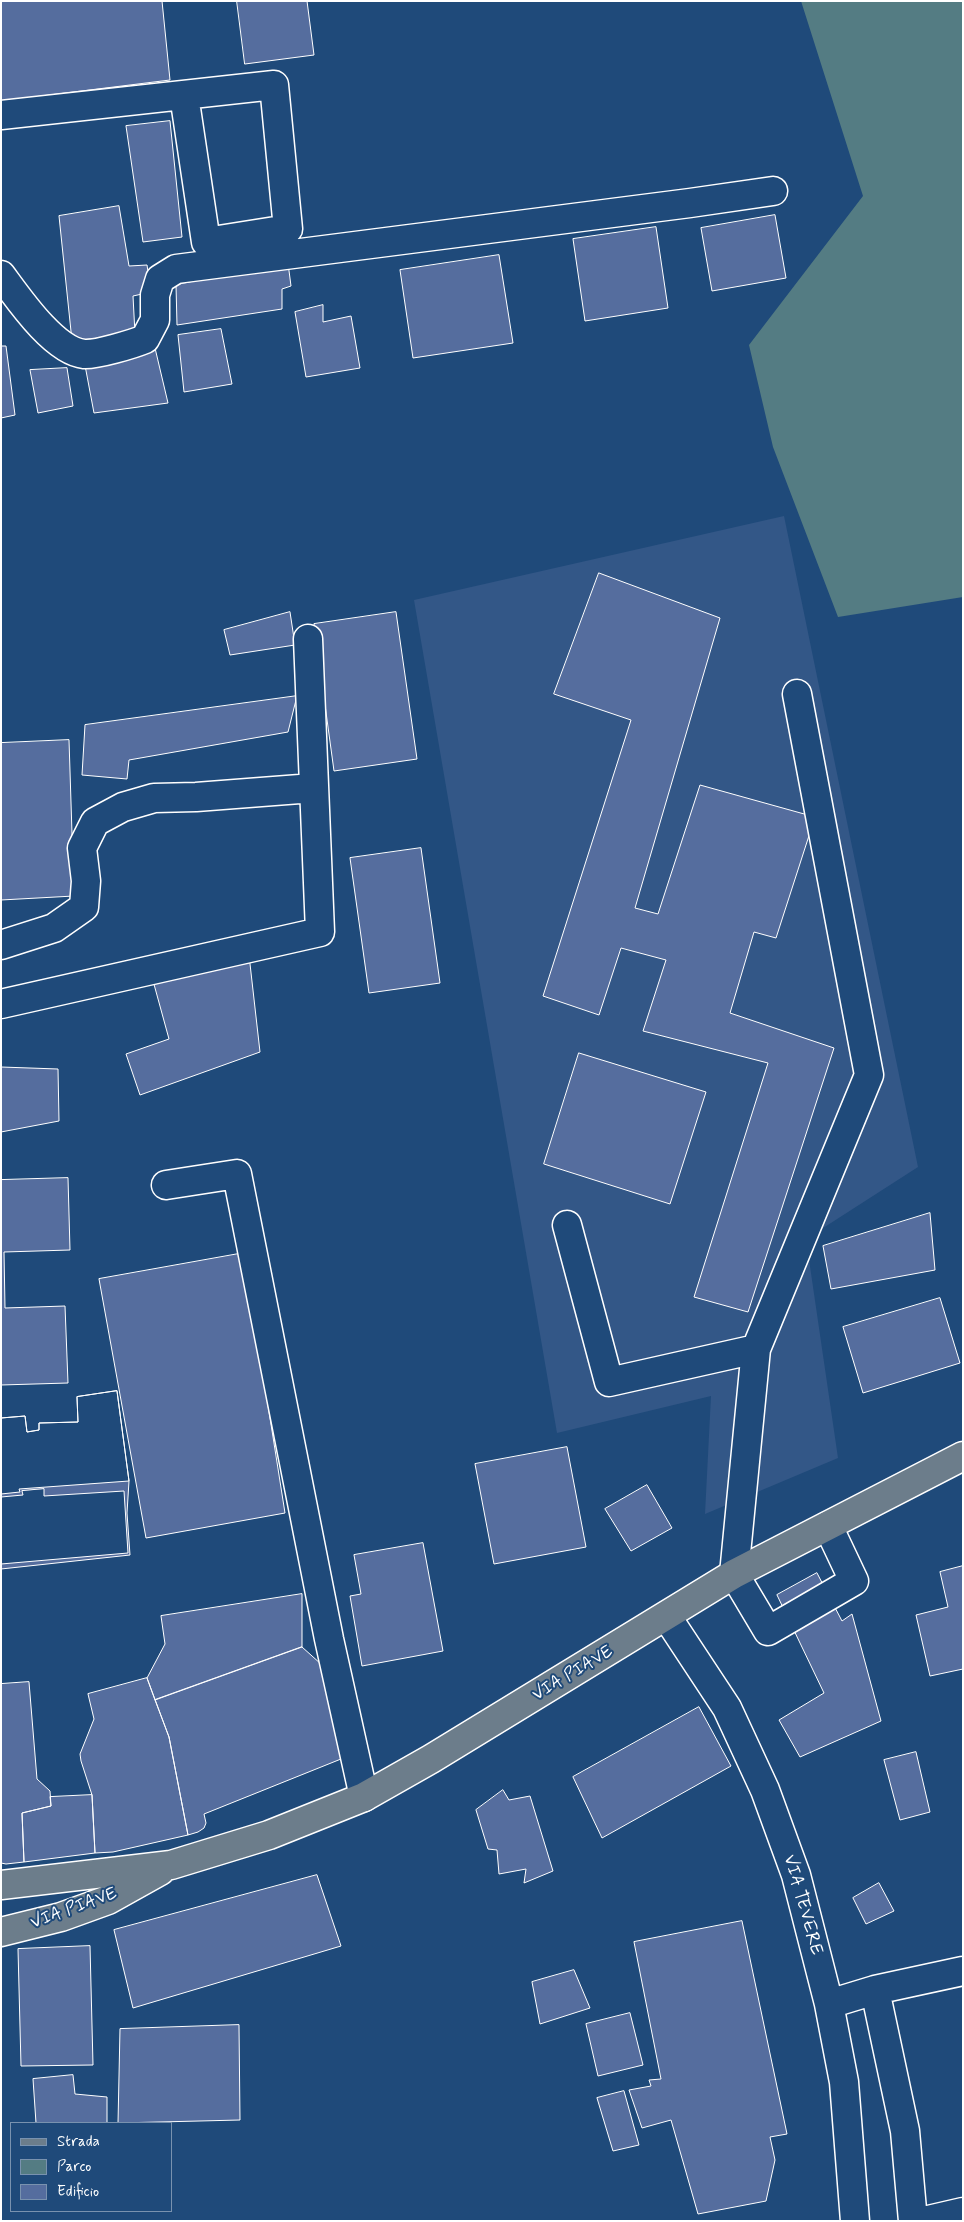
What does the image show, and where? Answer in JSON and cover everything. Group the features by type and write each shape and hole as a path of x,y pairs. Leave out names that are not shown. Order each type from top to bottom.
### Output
{"main road":[{"name":"VIA PIAVE","path":"1,1885 171,1865 269,1835 364,1797 431,1759 667,1617 734,1574 963,1456"},
{"name":"VIA PIAVE","path":"1,1932 61,1917 108,1900 171,1865"}],"street":[{"path":"1,115 274,85 288,229 206,242 184,95"},
{"path":"1,274 42,326 65,347 84,354 128,345 145,339 155,320 156,295 160,279 176,269 773,191"},
{"path":"1,1004 320,932 308,639"},
{"path":"797,694 869,1076 756,1349 734,1574 768,1631 854,1581 828,1526"},
{"path":"1,945 54,928 84,907 86,881 82,848 95,822 123,807 154,798 196,798 313,788"},
{"path":"166,1185 237,1174 329,1639 364,1797"},
{"path":"566,1225 609,1382 756,1349"},
{"name":"VIA TEVERE","path":"667,1617 727,1708 765,1790 796,1875 829,2004 844,2082 855,2221"},
{"path":"829,2004 876,1990 963,1971"},
{"path":"876,1990 905,2131 913,2221"},
{"path":"924,2221 963,2212"}],"shaded area":[{"path":"784,516 918,1167 806,1239 838,1458 705,1514 711,1396 557,1433 414,600"}],"green space":[{"path":"801,1 963,1 963,597 838,617 773,447 749,345 863,196"}],"building":[{"path":"1,1 162,1 170,80 1,101"},
{"path":"237,1 307,1 314,55 245,64"},
{"path":"170,121 182,237 143,242 126,126"},
{"path":"119,206 129,266 147,265 151,292 133,296 135,334 72,341 59,216"},
{"path":"775,215 786,278 712,291 701,228"},
{"path":"656,227 668,308 585,321 573,239"},
{"path":"499,255 513,343 413,358 400,270"},
{"path":"288,263 291,286 282,289 282,309 177,325 176,285"},
{"path":"323,305 323,322 351,316 360,368 306,377 295,312"},
{"path":"221,329 232,384 184,392 178,335"},
{"path":"1,346 6,346 15,415 1,418"},
{"path":"155,348 168,403 94,413 84,360"},
{"path":"67,368 73,406 38,413 30,370"},
{"path":"599,573 720,618 635,908 658,914 700,785 815,817 776,938 754,932 730,1013 834,1048 748,1312 694,1297 768,1063 643,1031 666,960 621,948 599,1015 543,996 631,720 554,694"},
{"path":"290,612 295,645 230,655 224,630"},
{"path":"396,612 417,759 334,771 314,624"},
{"path":"297,696 288,732 129,760 127,779 82,775 85,725"},
{"path":"69,740 74,896 1,900 1,743"},
{"path":"421,848 440,983 369,993 350,858"},
{"path":"249,955 260,1052 140,1095 126,1054 169,1039 152,977"},
{"path":"579,1053 706,1092 670,1204 544,1164"},
{"path":"1,1067 58,1069 59,1121 1,1132"},
{"path":"68,1178 70,1250 4,1252 5,1308 65,1306 68,1383 1,1385 1,1180"},
{"path":"930,1213 935,1270 831,1289 823,1246"},
{"path":"244,1253 285,1513 146,1538 99,1279"},
{"path":"940,1298 960,1363 863,1393 843,1327"},
{"path":"117,1391 129,1481 127,1513 130,1555 1,1569 1,1418 25,1416 27,1432 39,1430 39,1423 78,1422 77,1397"},
{"path":"117,1391 129,1481 19,1489 20,1492 1,1494 1,1418 25,1416 27,1432 39,1430 39,1423 78,1422 77,1397"},
{"path":"567,1447 586,1547 494,1564 475,1464"},
{"path":"647,1485 672,1528 631,1551 605,1509"},
{"path":"44,1489 44,1496 124,1491 128,1553 1,1564 1,1497 23,1495 22,1491"},
{"path":"423,1543 443,1651 362,1666 350,1596 361,1594 354,1555"},
{"path":"963,1566 963,1669 930,1676 916,1615 948,1607 940,1572"},
{"path":"817,1573 842,1621 852,1614 881,1721 800,1757 779,1720 824,1693 777,1595"},
{"path":"302,1594 302,1647 155,1700 147,1678 165,1644 161,1616"},
{"path":"302,1647 331,1673 341,1759 204,1814 206,1823 204,1828 188,1835 169,1737 155,1700"},
{"path":"147,1678 169,1737 188,1835 113,1852 95,1853 92,1795 80,1754 94,1719 88,1694"},
{"path":"29,1682 37,1779 50,1791 51,1806 22,1813 24,1862 6,1864 1,1863 1,1684"},
{"path":"699,1707 731,1766 602,1838 573,1777"},
{"path":"916,1752 930,1812 900,1820 884,1760"},
{"path":"503,1790 509,1800 530,1796 553,1871 524,1883 526,1869 499,1874 497,1850 488,1849 476,1810"},
{"path":"92,1795 95,1853 24,1862 22,1813 51,1806 50,1797"},
{"path":"317,1875 341,1946 133,2008 114,1930"},
{"path":"879,1883 894,1911 866,1924 853,1898"},
{"path":"742,1921 787,2134 770,2137 775,2160 766,2201 698,2214 671,2120 642,2128 629,2090 651,2086 649,2080 661,2079 634,1942"},
{"path":"90,1946 93,2065 21,2066 18,1949"},
{"path":"574,1970 590,2008 540,2024 532,1982"},
{"path":"630,2013 643,2065 598,2076 586,2024"},
{"path":"239,2025 240,2120 118,2122 120,2029"},
{"path":"73,2075 75,2094 107,2097 107,2122 36,2122 33,2079"},
{"path":"624,2091 639,2145 613,2151 597,2098"}]}
